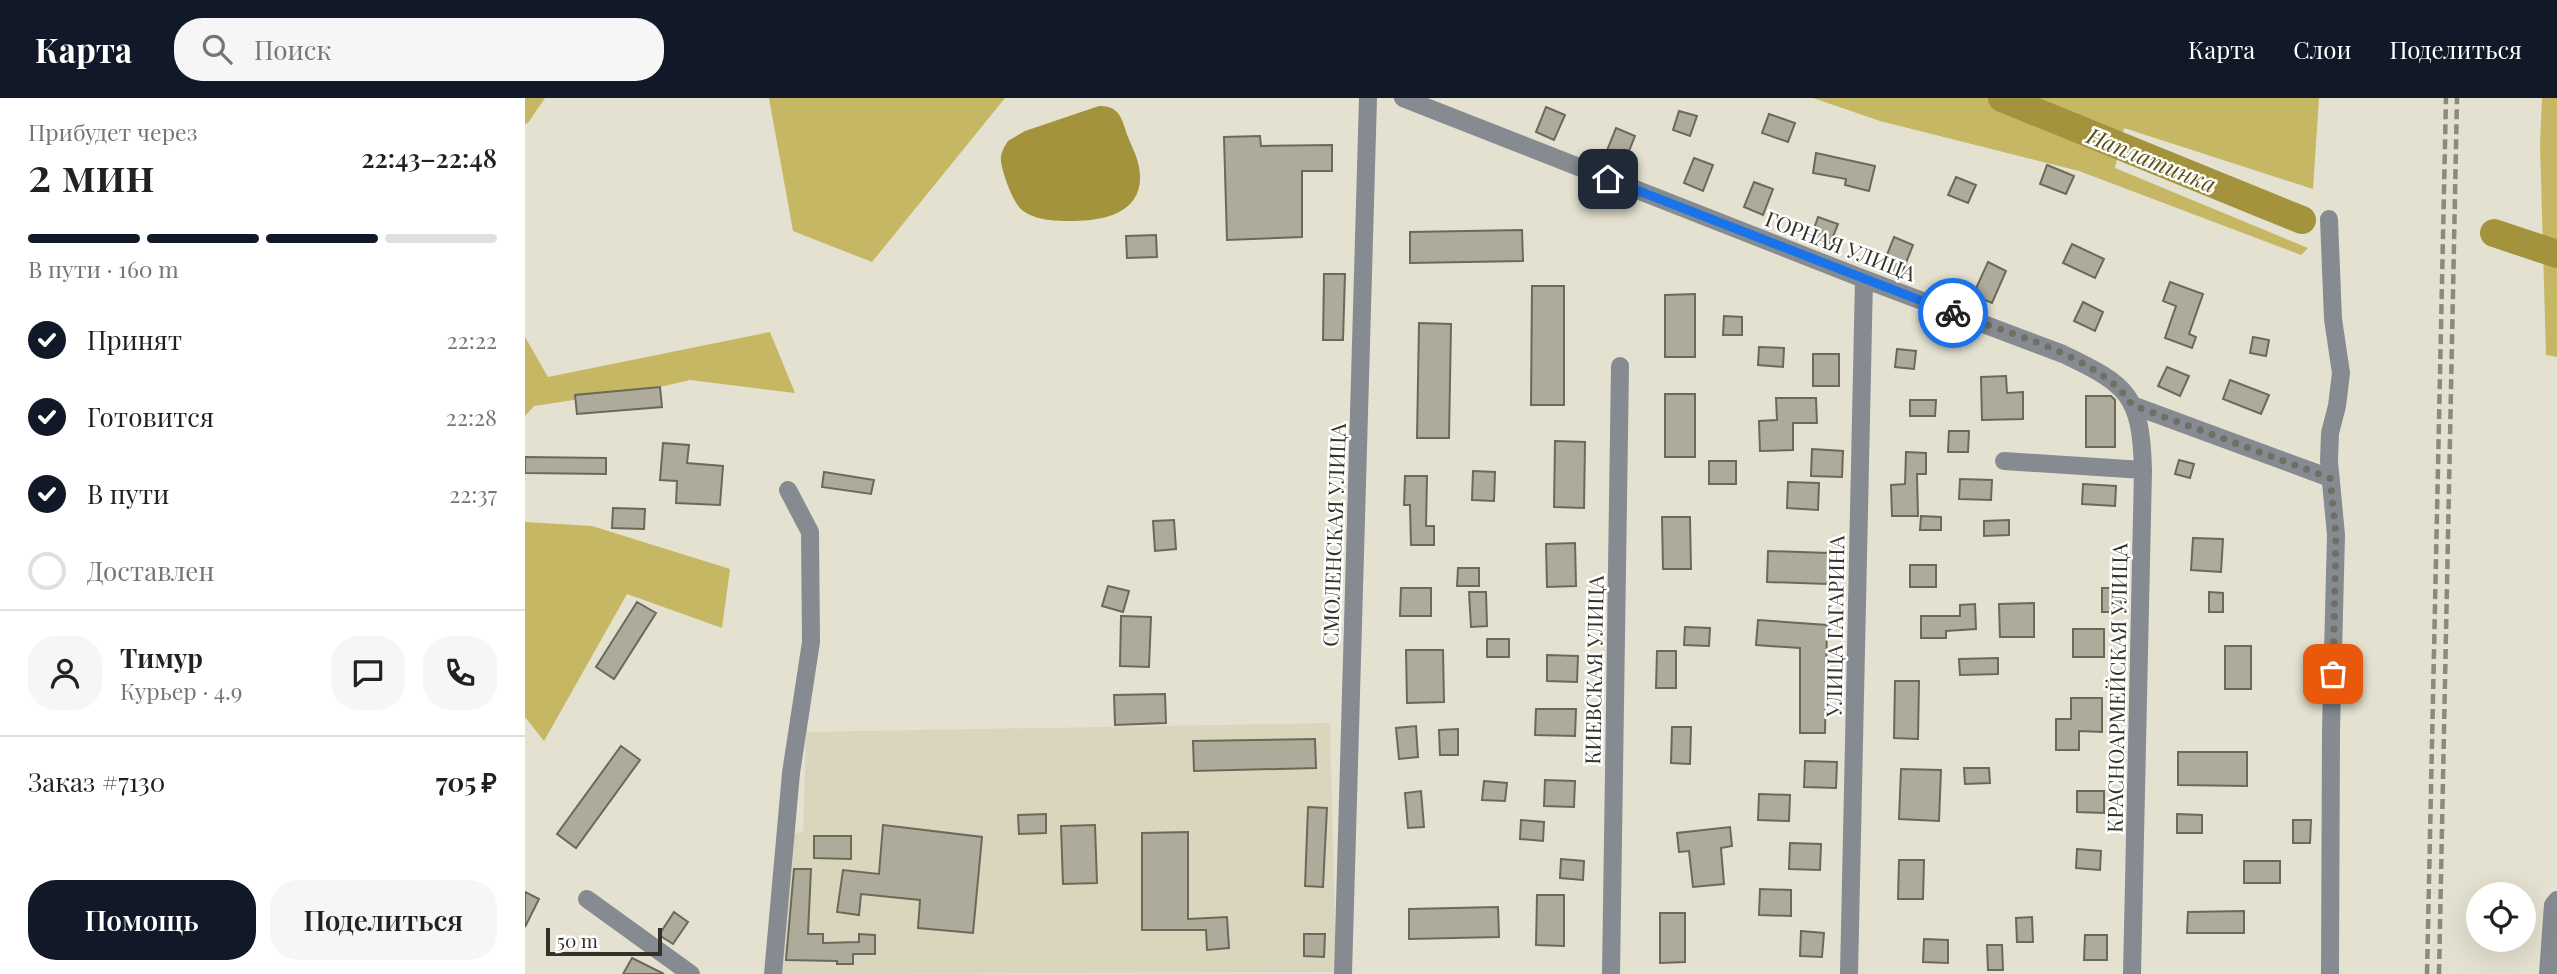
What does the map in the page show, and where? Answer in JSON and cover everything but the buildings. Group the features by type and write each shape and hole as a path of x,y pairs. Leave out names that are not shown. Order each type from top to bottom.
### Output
{"street":[{"name":"СМОЛЕНСКАЯ УЛИЦА","path":"1343,974 1368,98"},
{"name":"ГОРНАЯ УЛИЦА","path":"1403,98 2063,354 2112,381 2124,391 2132,405 2330,478"},
{"path":"2329,219 2333,318 2340,373 2337,407 2330,433 2330,478 2336,535 2331,730 2330,974"},
{"name":"УЛИЦА ГАГАРИНА","path":"1849,974 1864,279"},
{"name":"КИЕВСКАЯ УЛИЦА","path":"1611,974 1620,366"},
{"name":"КРАСНОАРМЕЙСКАЯ УЛИЦА","path":"2132,405 2140,422 2143,470 2132,974"},
{"path":"2004,461 2143,470"},
{"path":"773,974 790,773 811,642 810,532 788,490"},
{"path":"587,899 691,974"},
{"path":"2548,974 2553,905 2557,900"}],"shaded area":[{"path":"525,98 545,98 525,124"},
{"path":"769,98 1005,98 872,262 793,231"},
{"path":"1813,98 2319,98 2313,189 2124,128 2115,168 2308,248 2301,255 2079,171 1880,121"},
{"path":"2542,98 2557,98 2557,357 2546,355 2540,144"},
{"path":"1099,106 1112,108 1122,119 1137,159 1140,182 1131,203 1111,216 1086,220 1046,220 1022,210 1012,194 1002,166 1002,153 1008,141 1025,131"},
{"path":"770,332 795,393 690,380 534,406 525,416 525,337 548,377"},
{"path":"525,522 592,526 730,569 722,628 627,594 544,741 525,717"},
{"path":"1330,723 1336,972 779,974 780,931 786,929 790,834 803,832 806,732"}],"waterway":[{"name":"Наплатинка","path":"2002,98 2302,220"},
{"name":"Наплатинка","path":"2494,233 2557,254"}],"railway":[{"path":"2427,974 2446,98"},
{"path":"2439,974 2457,98"}],"way so far":[{"path":"1953,313 2063,354 2094,369 2124,391 2132,405 2330,478 2336,535 2333,674"}],"route":[{"path":"1608,179 1953,313"}]}
